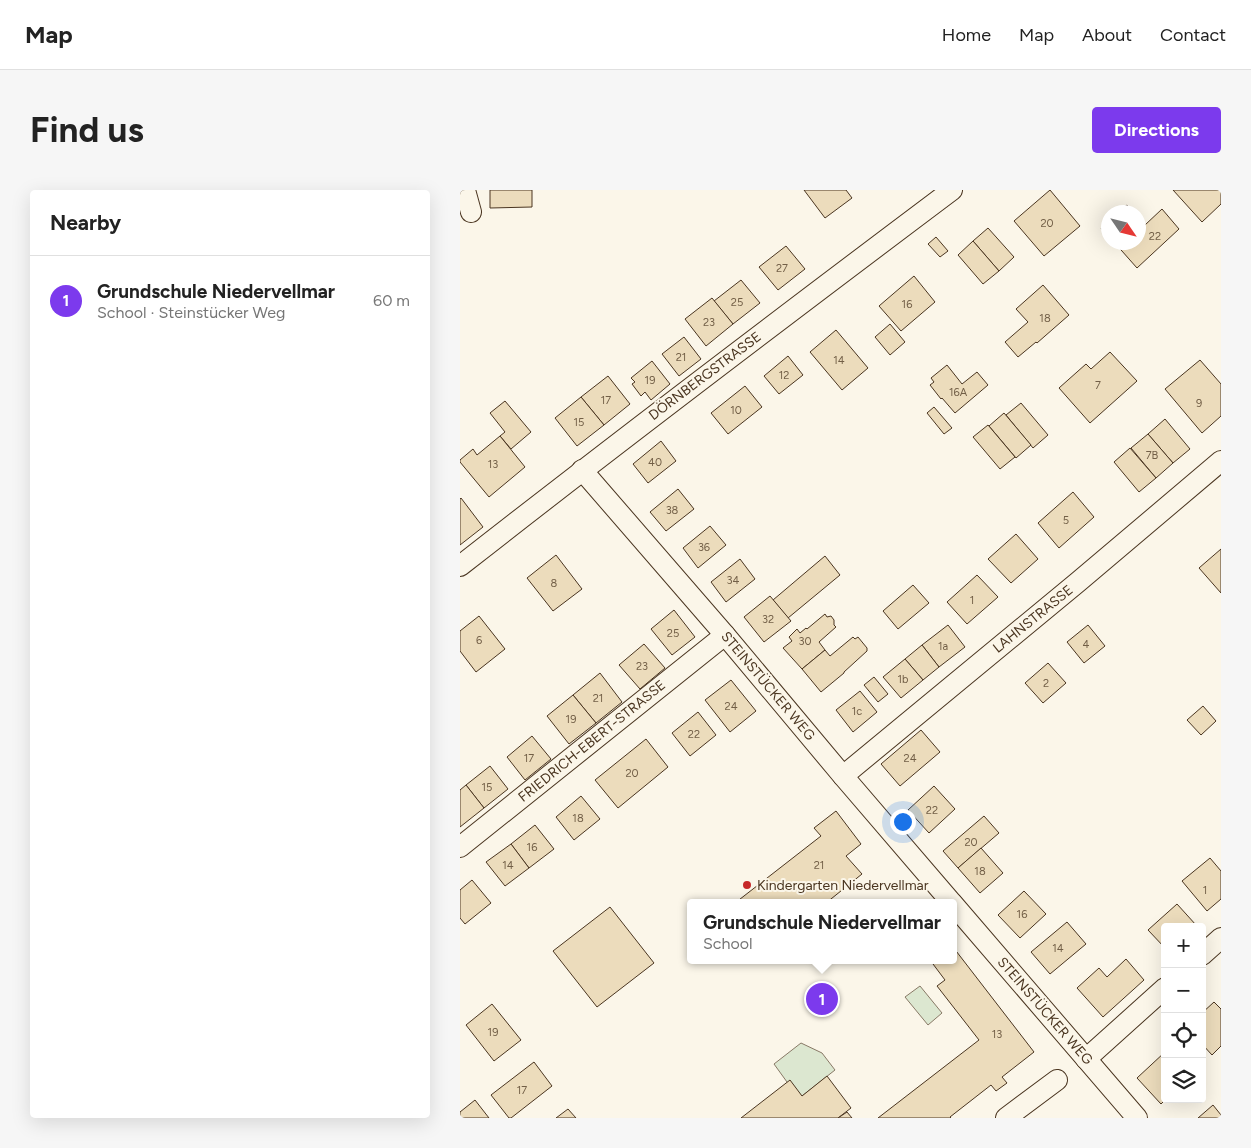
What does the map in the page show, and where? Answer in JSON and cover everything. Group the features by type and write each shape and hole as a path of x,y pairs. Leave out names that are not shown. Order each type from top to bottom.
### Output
{"street":[{"path":"465,190 472,212"},
{"name":"DÖRNBERGSTRASSE","path":"460,566 582,470 952,190"},
{"name":"LAHNSTRASSE","path":"843,776 1221,461"},
{"name":"STEINSTÜCKER WEG","path":"582,470 950,899"},
{"name":"FRIEDRICH-EBERT-STRASSE","path":"460,847 725,635"},
{"name":"STEINSTÜCKER WEG","path":"957,908 1137,1118"},
{"path":"1206,951 1221,938"},
{"path":"1086,1059 1161,992"},
{"path":"1006,1118 1057,1080"}],"green space":[{"path":"920,986 942,1013 928,1025 905,997"},
{"path":"801,1043 822,1053 835,1070 802,1096 787,1082 774,1064"}],"building":[{"path":"490,190 532,190 532,207 490,208"},
{"path":"804,190 846,190 852,198 825,218"},
{"path":"1050,190 1080,226 1044,256 1014,221"},
{"path":"1173,190 1221,190 1221,204 1202,222"},
{"path":"1162,209 1179,229 1137,268 1121,250 1146,250 1146,224"},
{"path":"988,228 1014,257 999,271 973,241"},
{"path":"936,237 948,251 940,257 928,244"},
{"path":"973,241 999,271 983,284 958,255"},
{"path":"786,246 805,269 778,290 759,267"},
{"path":"914,276 935,302 901,331 879,306"},
{"path":"741,280 760,303 733,324 714,301"},
{"path":"1043,285 1069,315 1018,357 1005,342 1028,322 1016,309"},
{"path":"712,298 733,324 706,346 685,319"},
{"path":"890,324 905,342 890,355 875,337"},
{"path":"836,330 868,368 842,390 810,352"},
{"path":"684,337 701,359 679,376 662,354"},
{"path":"1110,352 1137,381 1090,423 1059,388 1086,364 1091,369"},
{"path":"788,356 803,375 779,394 764,376"},
{"path":"1200,360 1221,384 1221,416 1202,433 1165,389"},
{"path":"652,361 670,384 651,400 645,392 641,396 632,384 635,382 631,378"},
{"path":"947,365 962,384 977,372 988,385 955,413 930,385 934,382 931,378"},
{"path":"608,376 630,404 604,425 581,397"},
{"path":"745,386 762,407 728,434 711,413"},
{"path":"581,397 604,425 577,446 555,418"},
{"path":"505,401 531,432 511,449 500,436 505,432 490,413"},
{"path":"1021,403 1048,435 1033,448 1006,415"},
{"path":"934,407 952,428 944,434 927,413"},
{"path":"1004,413 1031,445 1016,458 989,426"},
{"path":"1165,419 1190,449 1173,463 1148,434"},
{"path":"988,425 1015,457 1000,469 973,437"},
{"path":"1148,434 1173,463 1156,478 1131,448"},
{"path":"500,436 525,467 489,497 460,460 473,449 477,455"},
{"path":"661,441 676,461 648,483 633,464"},
{"path":"1130,448 1156,478 1139,492 1114,462"},
{"path":"678,489 694,509 666,531 650,512"},
{"path":"1073,492 1094,517 1059,548 1038,523"},
{"path":"460,499 483,527 460,545"},
{"path":"710,526 726,545 698,568 683,548"},
{"path":"1016,534 1038,559 1011,583 988,559"},
{"path":"1221,549 1221,593 1199,568"},
{"path":"556,555 582,589 553,611 527,578"},
{"path":"825,556 840,575 788,618 773,600"},
{"path":"740,559 755,579 726,602 711,582"},
{"path":"977,575 998,597 967,624 947,602"},
{"path":"913,585 929,603 898,629 883,611"},
{"path":"770,596 791,621 764,642 744,617"},
{"path":"674,610 695,637 672,655 651,629"},
{"path":"825,614 827,617 831,616 836,627 819,642 825,650 802,669 783,648 792,641 789,637 797,629 800,633"},
{"path":"479,616 505,649 476,672 460,651 460,631"},
{"path":"948,625 965,647 939,667 922,645"},
{"path":"1088,625 1105,646 1084,663 1067,642"},
{"path":"853,637 855,639 858,637 867,648 867,651 821,692 802,669 825,650 830,656"},
{"path":"644,644 665,668 640,689 619,665"},
{"path":"922,645 939,667 923,680 905,659"},
{"path":"905,659 923,680 901,698 883,677"},
{"path":"1048,663 1066,683 1043,703 1025,683"},
{"path":"600,673 622,702 596,723 573,695"},
{"path":"874,677 888,694 878,702 864,685"},
{"path":"731,680 756,711 730,732 705,700"},
{"path":"860,691 877,712 853,732 836,710"},
{"path":"573,695 596,723 569,744 547,716"},
{"path":"1203,706 1216,721 1201,735 1187,720"},
{"path":"698,712 716,735 690,756 672,733"},
{"path":"921,730 940,752 900,786 881,764"},
{"path":"532,736 551,759 525,780 507,757"},
{"path":"646,739 668,767 618,808 595,780"},
{"path":"490,766 508,789 484,808 466,785"},
{"path":"466,785 484,808 460,827 460,790"},
{"path":"934,786 955,809 929,833 908,810"},
{"path":"581,796 600,819 574,840 556,817"},
{"path":"836,811 861,844 846,856 862,874 831,899 740,899 821,836 814,828"},
{"path":"984,816 999,833 958,868 943,851"},
{"path":"535,825 554,849 529,868 511,844"},
{"path":"511,844 529,868 505,886 486,862"},
{"path":"981,848 1003,873 980,893 958,868"},
{"path":"1210,858 1221,871 1221,899 1207,911 1182,881"},
{"path":"472,880 491,903 465,924 460,918 460,890"},
{"path":"1024,891 1046,914 1020,938 998,915"},
{"path":"1177,904 1194,923 1161,923 1161,944 1148,930"},
{"path":"610,907 654,963 597,1007 553,951"},
{"path":"1067,922 1086,944 1050,974 1031,952"},
{"path":"957,952 1034,1052 1002,1077 1007,1083 996,1091 991,1085 951,1118 878,1118 979,1040 937,986 945,980 933,964 957,964"},
{"path":"1126,959 1144,980 1103,1017 1077,988 1099,968 1107,977"},
{"path":"1214,1002 1221,1009 1221,1046 1212,1055 1206,1048 1206,1009"},
{"path":"492,1004 521,1040 494,1061 466,1025"},
{"path":"1161,1056 1161,1104 1137,1078"},
{"path":"534,1062 552,1086 509,1118 491,1095"},
{"path":"827,1076 851,1108 838,1118 741,1118 790,1080 802,1096"},
{"path":"475,1100 489,1118 460,1118 460,1112"},
{"path":"1213,1105 1221,1115 1221,1118 1198,1118"},
{"path":"568,1109 576,1118 556,1118"},
{"path":"847,1112 852,1118 838,1118"}],"place":[{"name":"Kindergarten Niedervellmar","path":"747,885"},
{"name":"Grundschule Niedervellmar","path":"822,999"}]}
